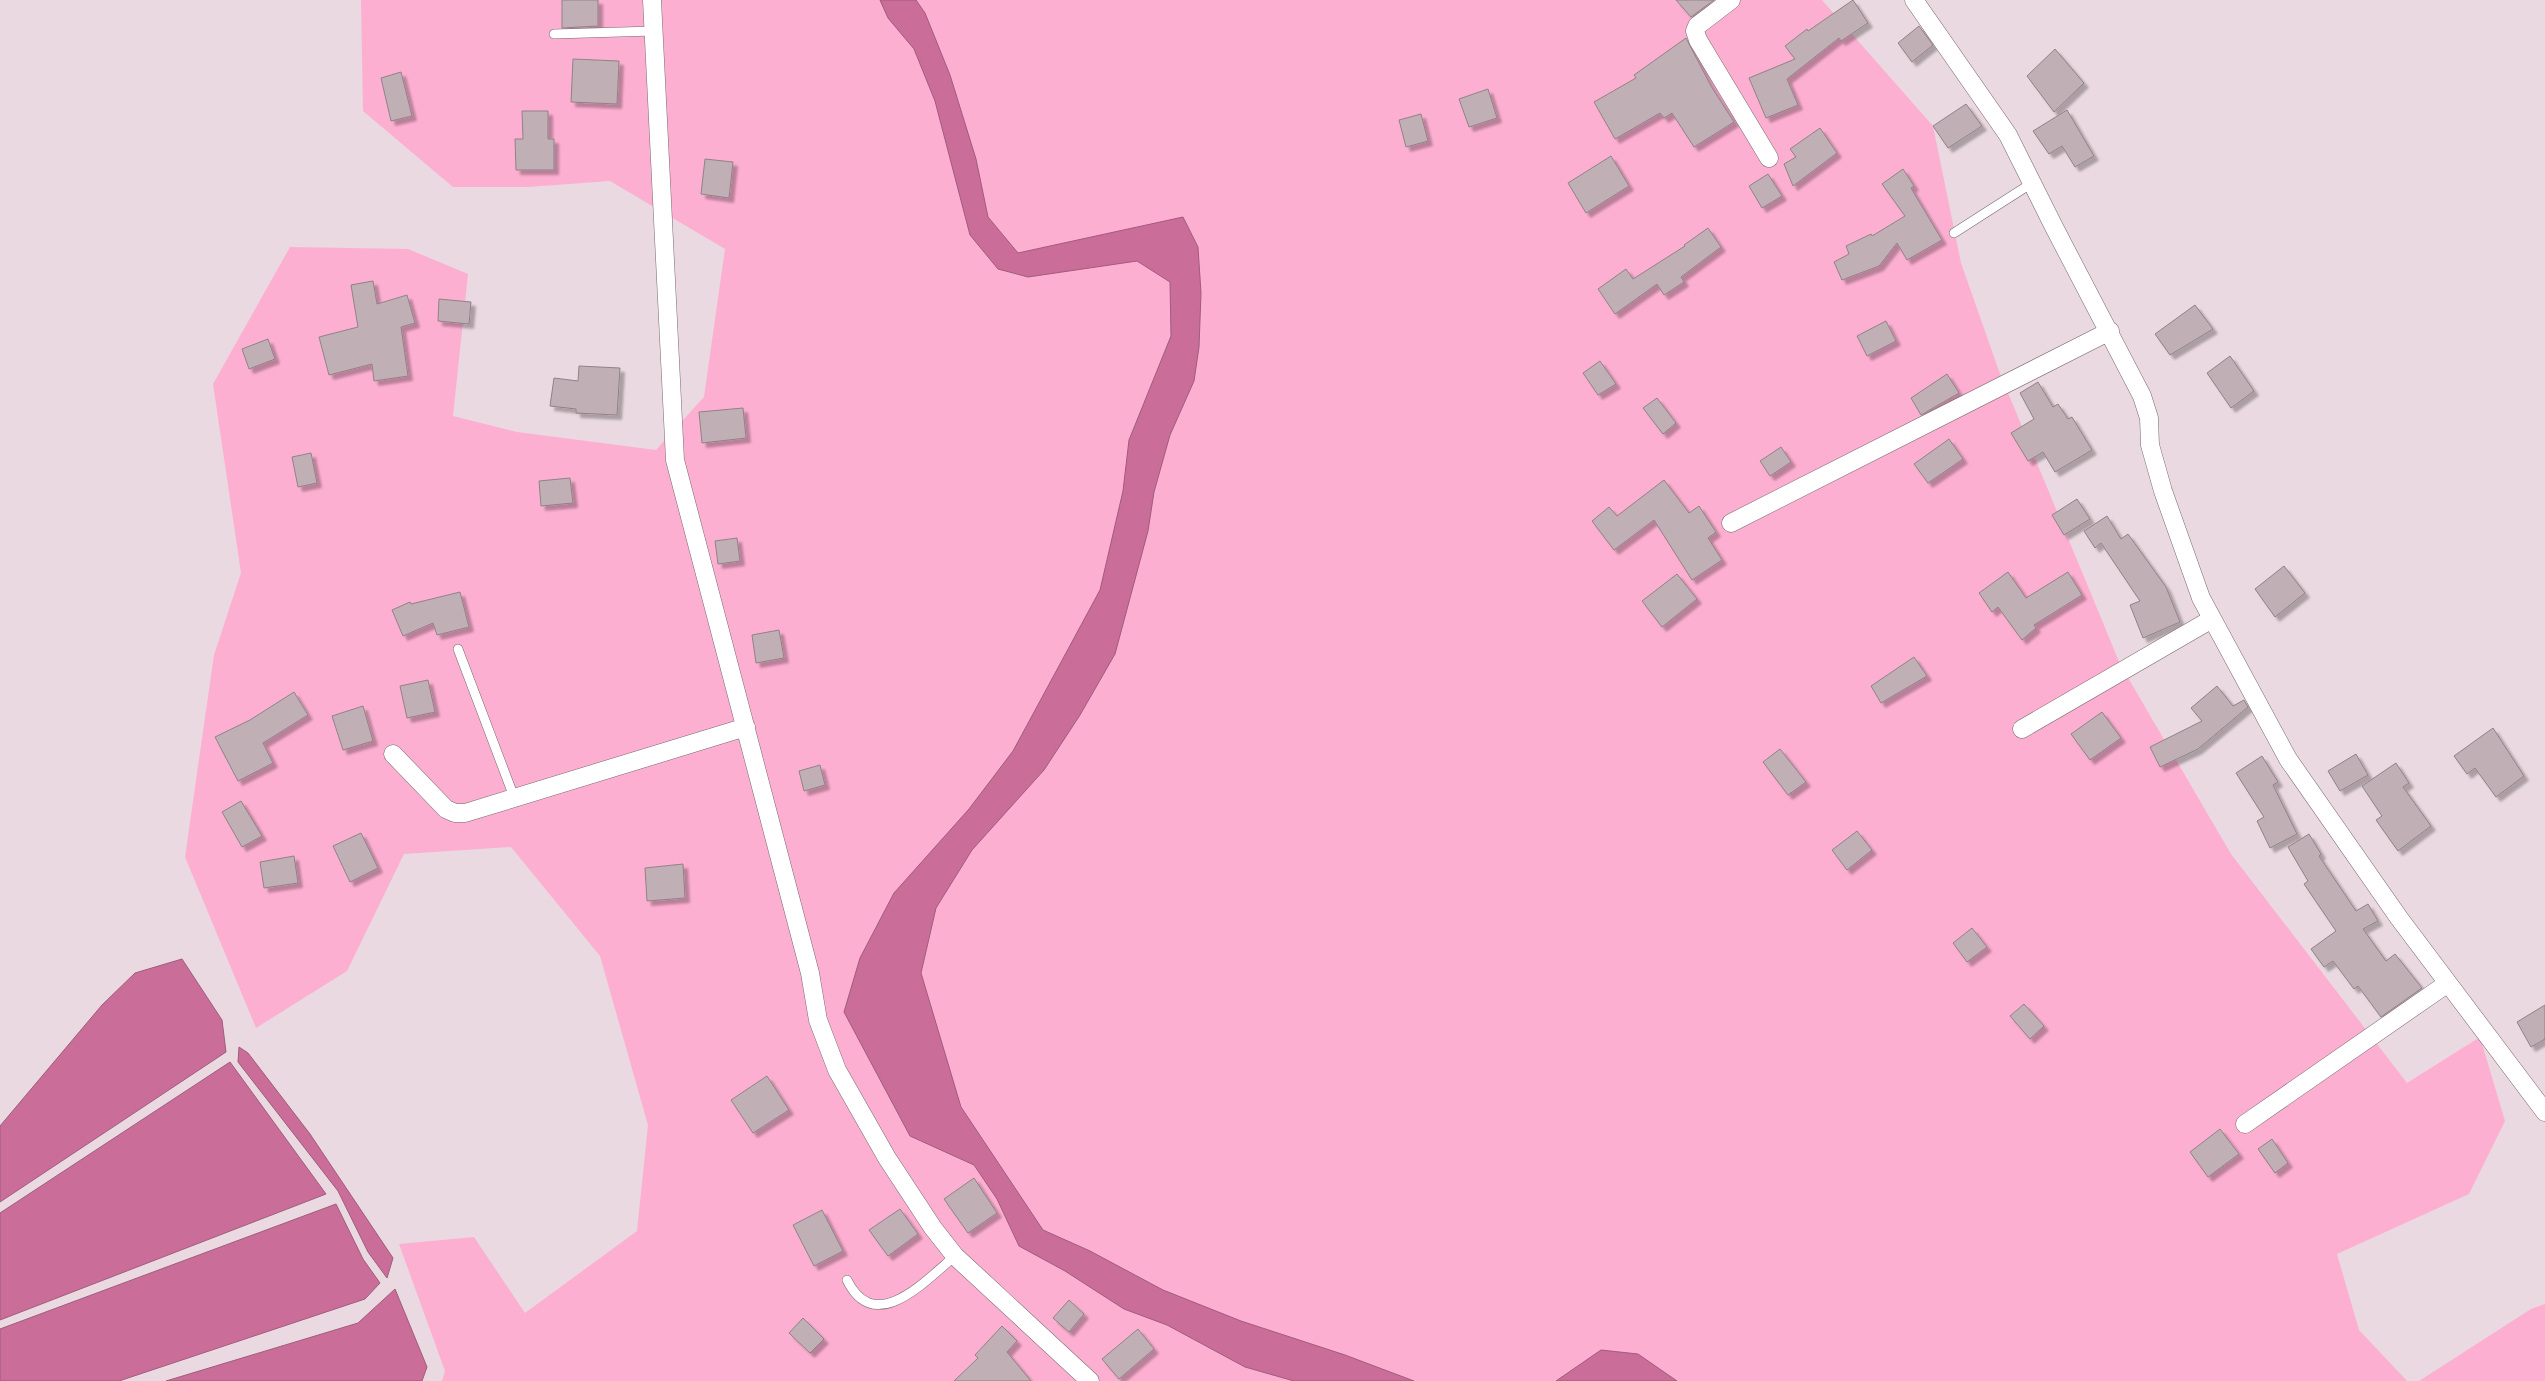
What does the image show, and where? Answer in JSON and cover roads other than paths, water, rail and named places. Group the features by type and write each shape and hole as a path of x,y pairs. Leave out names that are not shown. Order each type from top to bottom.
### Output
{"street":[{"path":"652,0 675,460 810,972 818,1020 837,1070 887,1158 932,1228 955,1256 1090,1381"},
{"path":"1731,0 1697,26 1695,31 1698,40 1769,158"},
{"path":"1914,0 2008,135 2110,331 2142,396 2149,418 2150,445 2162,491 2201,598 2288,759 2399,918 2545,1112"},
{"path":"1731,523 2110,331"},
{"path":"2022,729 2212,618"},
{"path":"393,754 446,809 455,813 465,813 746,727"},
{"path":"2245,1124 2448,983"}],"lane":[{"path":"554,34 654,31"},
{"path":"1954,233 2032,183"},
{"path":"458,649 514,797"},
{"path":"847,1280 854,1294 871,1303 885,1305 905,1298 955,1256"}]}
